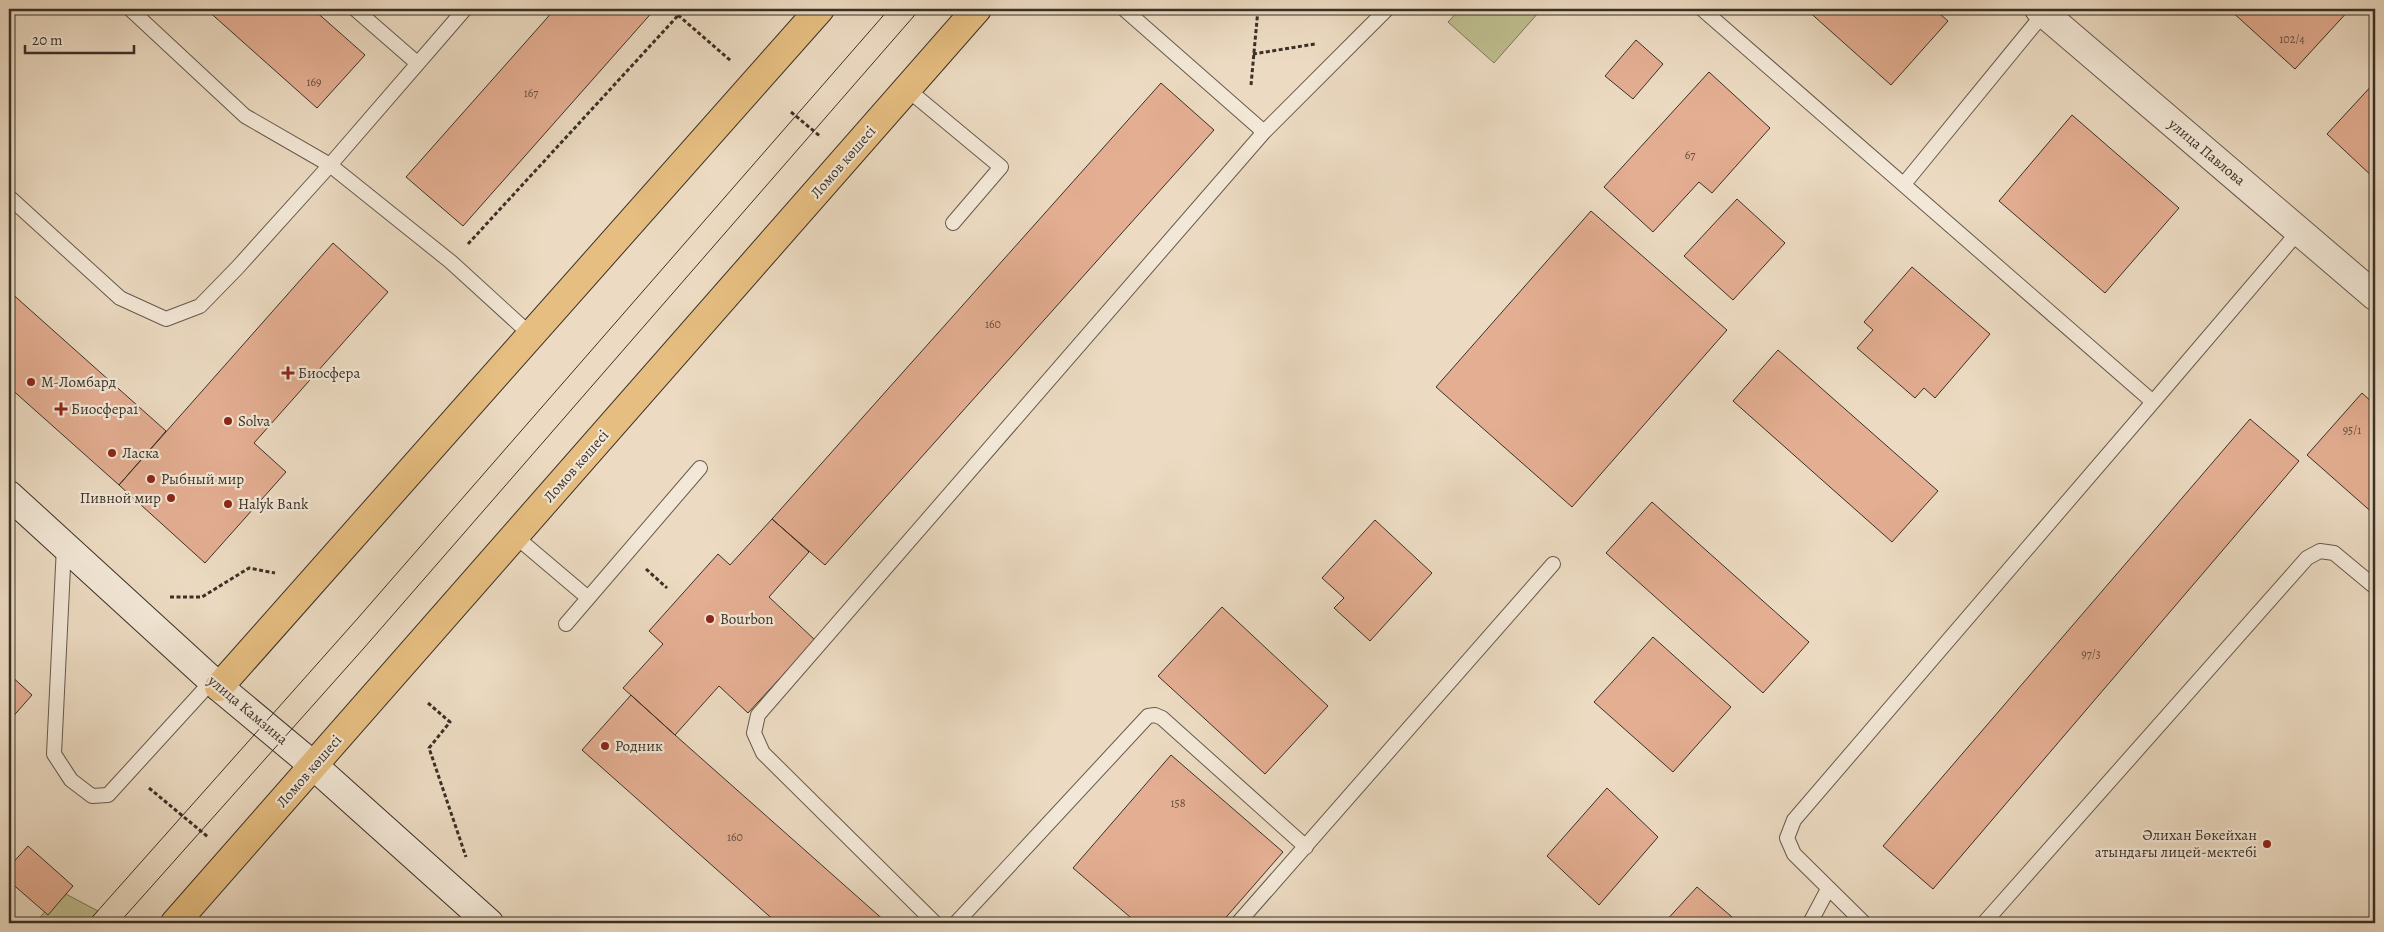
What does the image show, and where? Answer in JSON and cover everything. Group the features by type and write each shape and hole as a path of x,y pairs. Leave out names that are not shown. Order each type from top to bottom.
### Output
{"main road":[{"path":"216,684 531,335 820,9"},
{"name":"Ломов көшесі","path":"175,923 977,9"},
{"name":"улица Павлова","path":"2041,11 2300,231 2372,286"},
{"name":"улица Камзина","path":"9,494 216,684 314,766 489,923"}],"lane":[{"path":"130,9 245,116 330,166 451,262 531,335"},
{"path":"355,9 417,63"},
{"path":"9,197 120,298 166,319 200,306 330,166 465,9"},
{"path":"1124,9 1264,132"},
{"path":"935,923 762,753 754,732 758,715 1264,132 1387,9"},
{"path":"1702,9 2153,402"},
{"path":"1904,184 2041,11"},
{"path":"907,88 1001,167 953,223"},
{"path":"1864,923 1794,854 1787,838 1794,820 2300,231"},
{"path":"566,624 700,468"},
{"path":"515,536 588,597"},
{"path":"64,545 54,754 71,780 92,796 108,795 216,684"},
{"path":"1984,923 2307,558 2320,551 2334,553 2375,587"},
{"path":"1238,923 1553,564"},
{"path":"956,923 1148,716 1155,715 1162,718 1306,847"},
{"path":"1810,923 1828,889"}],"path":[{"path":"451,262 684,9"},
{"path":"1248,117 1258,9"},
{"path":"678,14 734,63"},
{"path":"1254,54 1360,36"},
{"path":"791,112 825,140"},
{"path":"164,597 202,597 249,568 278,574"},
{"path":"428,703 450,722 429,748 467,860"},
{"path":"146,786 214,842"}],"green space":[{"path":"1460,9 1536,9 1539,12 1494,63 1448,22"},
{"path":"62,892 98,911 87,923 35,923"}],"building":[{"path":"206,9 313,9 365,55 317,108"},
{"path":"555,9 655,9 463,226 406,177"},
{"path":"1806,9 1934,9 1948,21 1891,85"},
{"path":"2229,9 2350,9 2295,69"},
{"path":"1636,40 1663,64 1633,99 1605,76"},
{"path":"1709,72 1770,128 1712,193 1699,182 1653,232 1604,187"},
{"path":"2375,82 2375,179 2327,134"},
{"path":"1161,83 1214,130 825,565 772,519"},
{"path":"2072,115 2179,208 2105,293 1999,201"},
{"path":"1737,199 1785,243 1733,300 1684,256"},
{"path":"1591,211 1727,330 1572,507 1436,387"},
{"path":"333,243 388,292 254,443 286,472 205,563 119,485"},
{"path":"1912,267 1990,334 1935,398 1924,388 1915,398 1857,348 1873,330 1864,322"},
{"path":"9,291 166,431 119,485 9,387"},
{"path":"1778,350 1938,491 1892,542 1733,401"},
{"path":"2362,393 2375,405 2375,515 2307,455"},
{"path":"2250,419 2299,461 1933,889 1883,846"},
{"path":"1652,502 1809,642 1763,693 1606,553"},
{"path":"772,519 809,552 769,597 815,640 748,713 719,686 675,735 623,688 663,644 649,631 718,554 730,565"},
{"path":"1375,520 1432,573 1370,641 1334,608 1344,598 1322,578"},
{"path":"1222,607 1328,706 1265,774 1158,676"},
{"path":"1653,637 1731,707 1673,772 1594,702"},
{"path":"9,674 32,695 10,720 9,719"},
{"path":"631,695 887,923 777,923 582,750"},
{"path":"1171,755 1283,852 1221,923 1137,923 1073,868"},
{"path":"1607,788 1658,837 1599,905 1547,856"},
{"path":"28,846 73,886 48,915 9,881 9,867"},
{"path":"1697,887 1739,923 1664,923"}],"tram line":[{"path":"87,923 358,618 889,9"},
{"path":"119,923 364,648 920,9"}],"place":[{"name":"Биосфера","path":"288,373"},
{"name":"М-Ломбард","path":"31,382"},
{"name":"Биосфера1","path":"61,409"},
{"name":"Solva","path":"228,421"},
{"name":"Ласка","path":"112,453"},
{"name":"Рыбный мир","path":"151,479"},
{"name":"Пивной мир","path":"171,498"},
{"name":"Halyk Bank","path":"228,504"},
{"name":"Bourbon","path":"710,619"},
{"name":"Родник","path":"605,746"},
{"name":"Әлихан Бөкейхан атындағы лицей-мектебі","path":"2267,844"}]}
